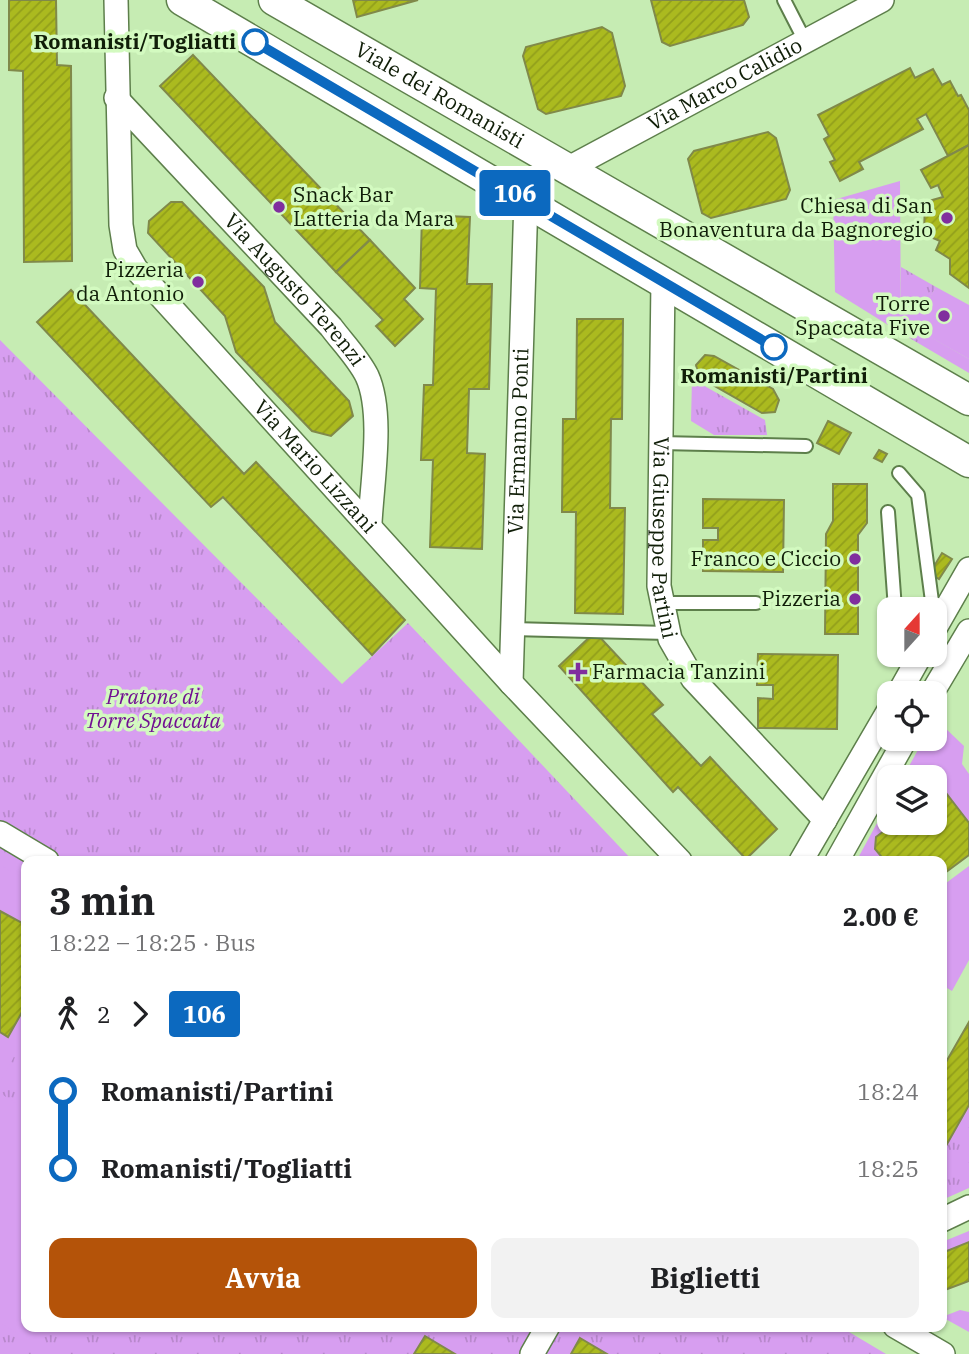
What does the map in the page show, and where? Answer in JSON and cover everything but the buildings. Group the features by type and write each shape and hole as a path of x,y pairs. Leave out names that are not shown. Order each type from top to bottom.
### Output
{"street":[{"name":"Via Mario Lizzani","path":"116,0 116,98 121,225 129,257 165,303 370,523 511,682 675,856"},
{"path":"182,0 526,199 969,462"},
{"name":"Viale dei Romanisti","path":"274,0 969,400"},
{"name":"Via Marco Calidio","path":"569,168 882,0"},
{"name":"Via Augusto Terenzi","path":"116,98 331,327 362,366 370,383 375,408 370,523"},
{"name":"Via Ermanno Ponti","path":"511,682 526,199"},
{"name":"Via Giuseppe Partini","path":"663,281 660,443 662,603 667,633 677,655 693,679 825,820"},
{"path":"947,601 969,569"},
{"path":"939,681 969,631"},
{"path":"804,856 877,731"},
{"path":"840,856 899,751"},
{"path":"0,833 39,856"},
{"path":"947,1218 969,1207"},
{"path":"532,1354 545,1332"},
{"path":"905,1332 943,1354"}],"lane":[{"path":"784,0 806,41"},
{"path":"660,443 806,446"},
{"path":"899,473 918,495 932,597"},
{"path":"888,512 894,597"},
{"path":"662,603 756,603"},
{"path":"512,629 667,633"}],"green space":[{"path":"900,181 901,333 835,292 833,200"},
{"path":"901,267 936,287 913,327 969,359 969,373 901,333"},
{"name":"Torre Spaccata Five","path":"936,287 969,305 969,359 912,327"},
{"name":"Pratone di Torre Spaccata","path":"0,340 342,684 408,623 628,856 21,856 21,1332 849,1332 886,1354 0,1354"},
{"path":"692,379 765,420 767,435 714,435 691,421"},
{"path":"947,730 964,746 962,764 969,774 969,823 952,800 947,800 947,765 910,765 917,751 947,751"},
{"path":"877,823 877,835 903,835 888,856 859,856"},
{"path":"0,865 21,877 21,1044 0,1082"},
{"path":"969,866 969,960 952,991 947,988 947,882"},
{"path":"0,1093 21,1107 21,1331 19,1334 0,1323"},
{"path":"969,1105 969,1188 947,1198 947,1144"},
{"path":"969,1231 969,1242 947,1251 947,1240"},
{"path":"960,1310 969,1312 969,1332 947,1320 947,1315"}],"bus line":[{"name":"106","path":"255,42 774,347"}],"place":[{"name":"Romanisti/Togliatti","path":"255,42"},
{"name":"Snack Bar Latteria da Mara","path":"279,207"},
{"name":"Chiesa di San Bonaventura da Bagnoregio","path":"947,218"},
{"name":"Pizzeria da Antonio","path":"198,282"},
{"name":"Torre Spaccata Five","path":"944,316"},
{"name":"Romanisti/Partini","path":"774,347"},
{"name":"Franco e Ciccio","path":"855,559"},
{"name":"Pizzeria","path":"855,599"},
{"name":"Farmacia Tanzini","path":"578,672"}]}
